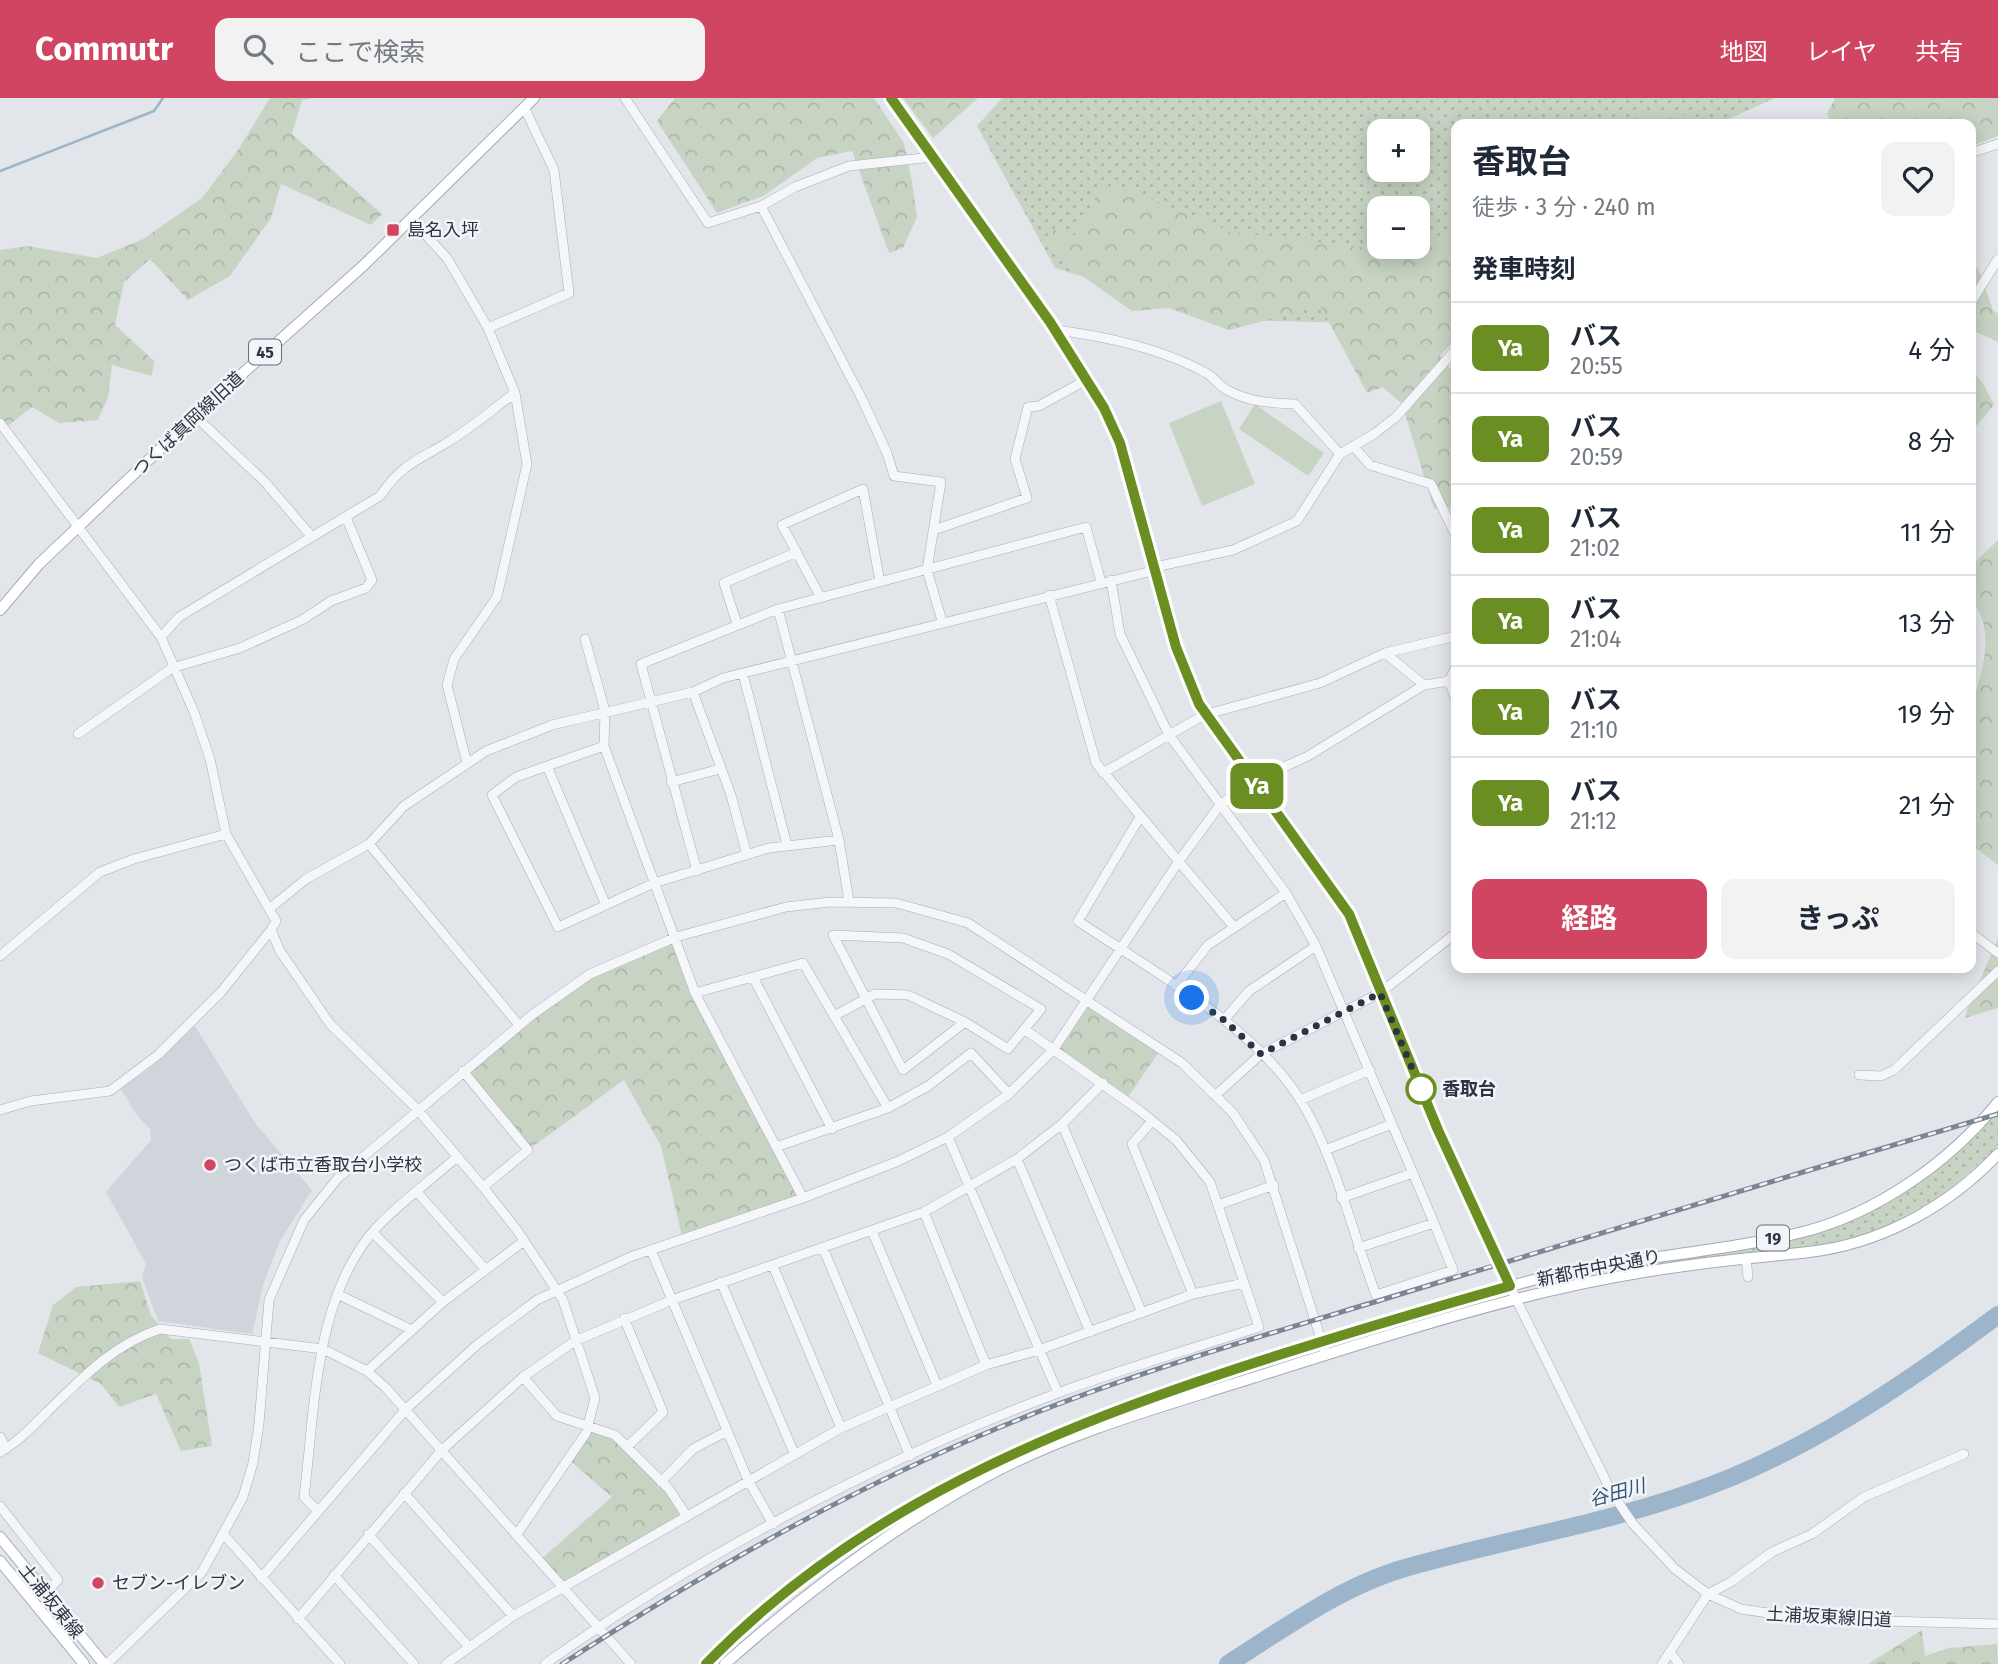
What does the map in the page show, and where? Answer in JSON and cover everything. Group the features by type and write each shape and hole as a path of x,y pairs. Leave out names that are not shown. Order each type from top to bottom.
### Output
{"main road":[{"name":"つくば真岡線旧道","path":"0,610 40,564 79,526 195,416 337,290 534,98"},
{"name":"新都市中央通り","path":"706,1664 767,1608 844,1550 925,1498 982,1466 1132,1404 1322,1341 1510,1286 1588,1267 1742,1244 1828,1224 1890,1194 1927,1170 1978,1125 1998,1102"},
{"name":"新都市中央通り","path":"725,1664 851,1560 989,1475 1046,1448 1141,1413 1516,1299 1639,1273 1826,1250 1891,1229 1931,1209 1962,1187 1998,1154"},
{"name":"土浦坂東線","path":"0,1537 106,1664"},
{"name":"土浦坂東線","path":"0,1561 84,1664"}],"street":[{"path":"625,98 708,223 761,206 795,187 849,166 933,157"},
{"name":"土浦坂東線旧道","path":"891,98 1088,379 1120,443 1176,647 1204,715 1339,898 1438,1130 1516,1299 1612,1493 1633,1524 1675,1569 1709,1594 1741,1609 1784,1617 1998,1624"},
{"path":"488,328 569,293 554,170 524,107"},
{"path":"1976,151 1998,144"},
{"path":"761,206 863,401 894,476 941,482 927,570 942,621"},
{"path":"411,219 447,258 488,328 515,393 527,464 506,565 496,597 454,659 448,674 447,685 467,763"},
{"path":"1976,294 1998,259"},
{"path":"1056,330 1101,337 1167,358 1208,373 1224,388 1248,400 1295,404 1340,454"},
{"path":"269,909 306,879 369,844 404,806 486,751 515,738 605,711 693,692 723,678 1233,550 1297,521 1340,454 1396,417 1451,355"},
{"path":"1448,358 1451,361"},
{"path":"934,530 1027,498 1015,459 1028,407 1039,406 1088,379"},
{"path":"161,637 179,617 380,496 395,474 407,464 449,441 515,393"},
{"path":"195,416 265,482 312,537"},
{"path":"0,423 161,637 172,668 194,712 210,760 226,834 238,861 276,921 221,992 159,1054 110,1091 31,1101 0,1110"},
{"path":"1353,446 1370,465 1431,484 1451,526"},
{"path":"821,598 782,525 863,489 880,582"},
{"path":"78,734 172,668 240,648 302,620 331,601 366,588 372,580 346,517"},
{"path":"697,871 641,664 778,609 1086,527 1106,581 1120,634 1169,735 1286,893 1316,946 1453,1270 1376,1295 1325,1150 1300,1100 1261,1054 1224,1020 1078,921 1140,817"},
{"path":"737,624 724,583 797,552"},
{"path":"1049,595 1096,764 1234,927"},
{"path":"778,609 839,840 849,901"},
{"path":"1103,773 1204,715 1320,683 1385,653 1451,637"},
{"path":"585,639 605,711 604,746 695,993 803,1198"},
{"path":"1385,653 1424,685"},
{"path":"743,674 787,845"},
{"path":"261,1578 406,1409 478,1344 537,1300 651,1250 803,1198 896,1162 948,1138 1009,1094 1054,1049 1179,861 1220,805 1253,781 1308,756 1424,685 1451,681"},
{"path":"693,692 747,855"},
{"path":"604,746 516,777 492,795 558,927 605,903 654,883 787,845 839,840"},
{"path":"547,766 605,903"},
{"path":"671,782 720,769"},
{"path":"0,956 100,872 134,859 226,834"},
{"path":"369,844 519,1025"},
{"path":"1176,986 1208,945 1286,893"},
{"path":"106,1664 193,1583 224,1535 243,1497 253,1463 269,1300 304,1220 338,1178 519,1025 590,974 676,937 786,907 849,901 896,903 968,923 1182,1063 1217,1094 1264,1160 1326,1355"},
{"path":"271,930 280,951 330,1024 417,1109 483,1187 557,1289 590,1377 594,1398 588,1425 517,1534"},
{"path":"834,1016 865,999 875,994 908,995 965,1022 1008,1049 1041,1009 948,954 903,938 833,935 865,999 902,1070 965,1022"},
{"path":"1976,936 1998,953"},
{"path":"1217,1094 1261,1054 1380,993 1451,937"},
{"path":"1224,1020 1249,991 1316,946"},
{"path":"695,993 803,963 888,1108"},
{"path":"1859,1075 1881,1076 1894,1070 1998,971"},
{"path":"753,977 832,1129"},
{"path":"545,1664 597,1627 773,1524 910,1456 1058,1393 1259,1327 1209,1182 1175,1140 1103,1083 1024,1029"},
{"path":"776,1147 888,1108 928,1086 971,1053 1009,1094"},
{"path":"1300,1100 1370,1070"},
{"path":"464,1071 528,1150 483,1187"},
{"path":"298,1619 442,1450 523,1377 575,1341 624,1318 672,1300 923,1212 1017,1159 1062,1124 1103,1083"},
{"path":"1152,1121 1132,1144 1194,1294"},
{"path":"1062,1124 1142,1313"},
{"path":"1325,1150 1392,1124"},
{"path":"948,1138 1058,1393"},
{"path":"317,1510 304,1497 327,1324 337,1294 353,1261 373,1233 457,1157"},
{"path":"1017,1159 1090,1332"},
{"path":"1341,1198 1413,1173"},
{"path":"1218,1205 1274,1185"},
{"path":"417,1192 485,1270"},
{"path":"923,1212 986,1365"},
{"path":"1358,1248 1434,1223"},
{"path":"872,1231 937,1385"},
{"path":"373,1233 443,1302"},
{"path":"367,1371 443,1302 524,1241"},
{"path":"823,1248 910,1456"},
{"path":"651,1250 748,1480 773,1524"},
{"path":"1746,1258 1748,1277"},
{"path":"773,1266 841,1428"},
{"path":"721,1282 794,1453"},
{"path":"446,1664 513,1616 841,1428 986,1365 1040,1350 1194,1294 1244,1283"},
{"path":"337,1294 412,1330"},
{"path":"624,1318 663,1412 627,1447"},
{"path":"0,1437 3,1451 17,1442 97,1363 140,1336 160,1329 174,1328 265,1343 323,1349 367,1371 406,1409 631,1664"},
{"path":"523,1377 557,1416 615,1435 661,1482 686,1515"},
{"path":"661,1482 693,1449 727,1431"},
{"path":"1662,1664 1709,1594 1731,1582 1772,1552 1812,1534 1864,1497 1964,1454"},
{"path":"404,1493 513,1616"},
{"path":"0,1506 58,1580 45,1594"},
{"path":"368,1534 469,1647"},
{"path":"224,1535 340,1664"},
{"path":"334,1575 414,1664"},
{"path":"1670,1652 1679,1664"}],"shaded area":[{"name":"つくば市立香取台小学校","path":"195,1026 255,1123 312,1190 279,1243 264,1282 252,1334 158,1321 142,1277 146,1264 106,1192 151,1140 150,1129 136,1114 121,1089 150,1068"}],"green space":[{"path":"270,98 313,98 302,100 292,134 382,214 371,225 281,184 271,218 230,276 188,300 150,259 124,282 115,325 154,361 152,376 112,365 108,397 98,420 59,423 32,407 0,432 0,250 28,246 97,258 143,239 202,198 238,150"},
{"path":"675,98 874,98 904,143 912,182 917,217 903,248 889,253 852,151 817,158 765,195 717,213 657,121"},
{"path":"903,98 978,98 933,138"},
{"path":"1002,98 1775,98 1729,119 1451,119 1451,292 1401,324 1224,320 1055,268 977,126"},
{"path":"1835,98 1998,98 1998,136 1976,144 1976,119 1830,119 1827,114"},
{"path":"1638,113 1686,115 1696,119 1634,119"},
{"path":"1107,186 1135,192 1231,232 1367,246 1367,259 1430,259 1430,237 1451,234 1451,344 1440,356 1451,370 1451,508 1434,509 1402,404 1383,387 1367,393 1320,306 1229,330 1169,308 1132,311 1068,266 1047,242 1050,227 1071,239 1082,226 1096,197"},
{"path":"1976,267 1993,310 1998,314 1998,342 1976,332"},
{"path":"1976,375 1983,383 1994,405 1976,426"},
{"path":"1221,401 1255,484 1202,506 1169,423"},
{"path":"1255,404 1324,453 1308,476 1239,429"},
{"path":"1998,540 1998,865 1976,849 1976,691 1983,662 1985,636 1976,606 1976,561"},
{"path":"676,937 695,993 803,1198 683,1241 661,1146 624,1080 528,1150 464,1071 590,974"},
{"path":"1998,939 1998,1008 1965,1018 1967,1010"},
{"path":"1087,999 1161,1049 1126,1100 1054,1049"},
{"path":"1998,1111 1998,1146 1994,1151 1942,1196 1886,1226 1853,1238 1792,1250 1596,1272 1787,1239 1841,1222 1894,1198 1946,1161"},
{"path":"140,1281 151,1315 171,1339 189,1339 199,1363 212,1446 181,1451 156,1394 119,1407 101,1384 38,1353 53,1305 76,1287"},
{"path":"588,1425 615,1435 686,1515 563,1587 540,1560 612,1497 568,1459"},
{"path":"1922,1630 1925,1656 1949,1648 1997,1644 1998,1664 1868,1664"}],"waterway":[{"path":"0,171 154,111 163,98"},
{"name":"谷田川","path":"1228,1664 1336,1597 1382,1576 1440,1558 1652,1505 1729,1478 1770,1460 1888,1393 1998,1315"}],"railway":[{"path":"562,1664 721,1566 775,1536 885,1479 1045,1409 1236,1344 1998,1114"}],"bus line":[{"name":"Ya","path":"706,1664 767,1608 844,1550 925,1498 982,1466 1043,1438 1132,1404 1427,1309 1510,1286 1438,1130 1349,914 1319,868 1204,715 1176,647 1120,443 1104,408 1050,322 891,98"}],"place":[{"name":"島名入坪","path":"393,230"},
{"name":"香取台","path":"1421,1089"},
{"name":"つくば市立香取台小学校","path":"210,1165"},
{"name":"セブン-イレブン","path":"98,1583"}],"route":[{"path":"1192,998 1237,1030 1261,1054 1380,993 1421,1089"}]}
